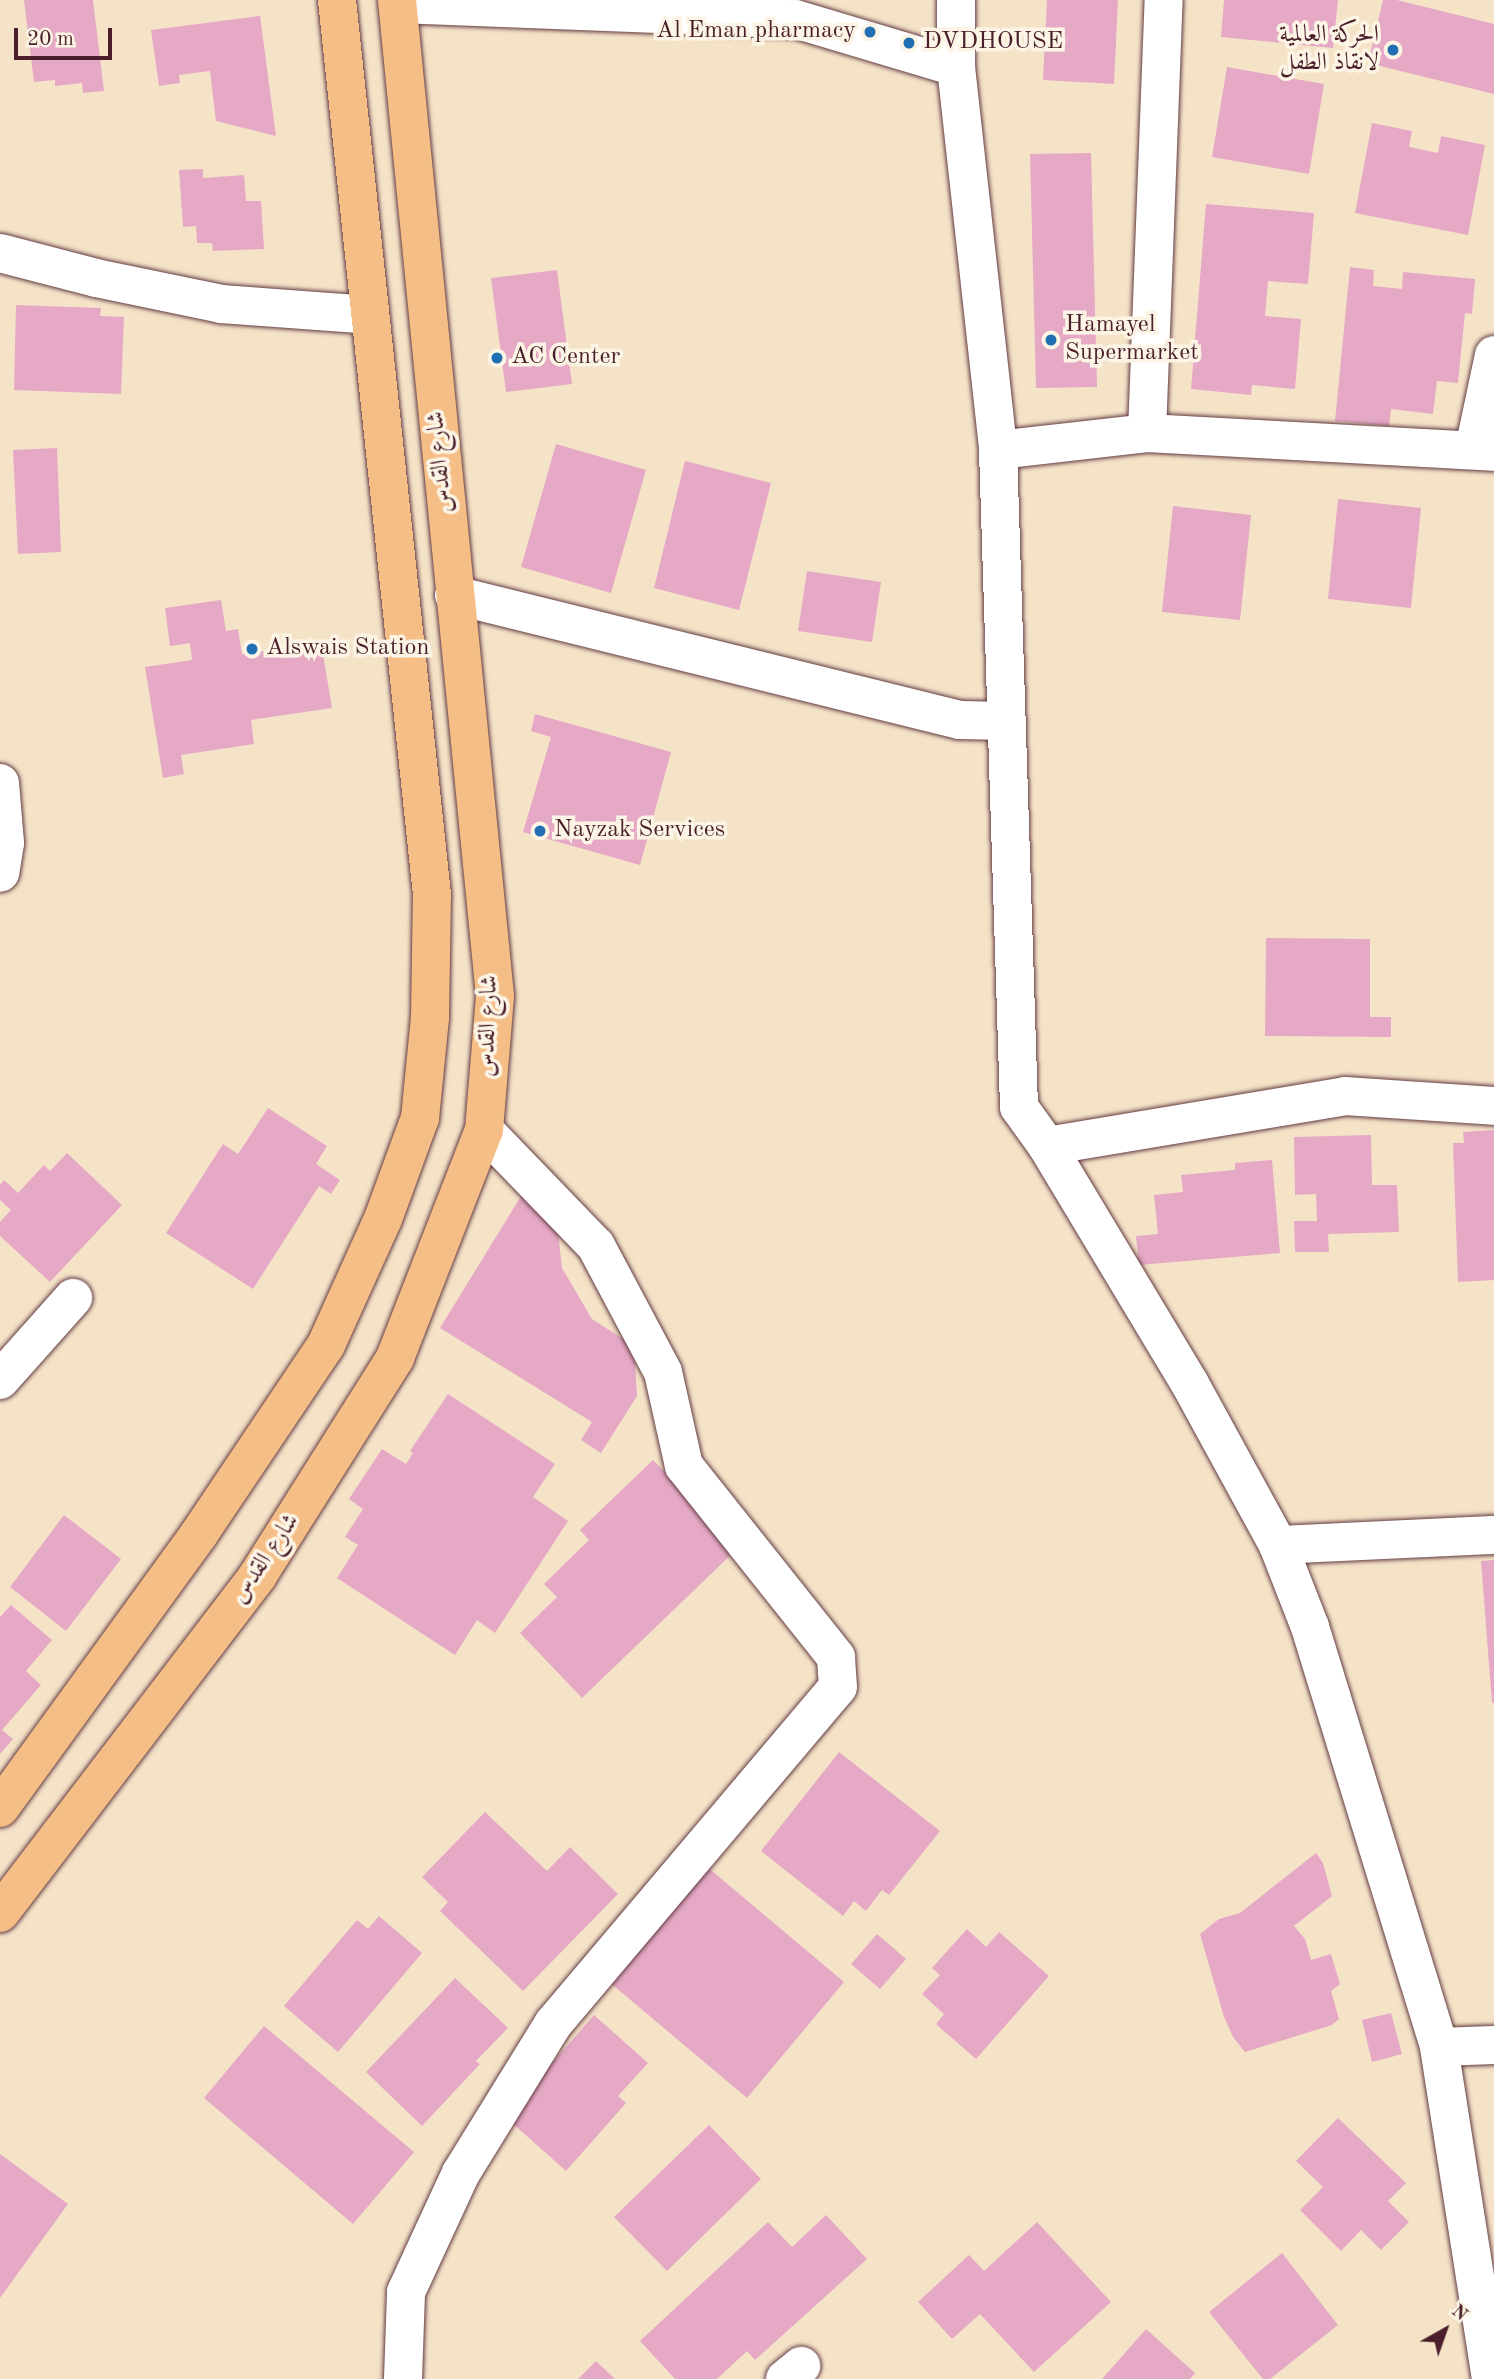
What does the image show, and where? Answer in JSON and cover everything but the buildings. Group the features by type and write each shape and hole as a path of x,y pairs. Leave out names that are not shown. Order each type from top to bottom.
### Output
{"main road":[{"path":"0,1808 199,1534 326,1345 383,1219 419,1118 430,1018 432,895 337,0 397,2"},
{"name":"شارع القدس","path":"0,1913 258,1575 395,1358 484,1130 495,996 397,2"}],"street":[{"path":"956,0 956,67 998,450 1019,1107 1047,1146 1190,1384 1278,1545 1310,1627 1439,2047 1481,2227 1491,2379"},
{"path":"1147,433 1164,0"},
{"path":"397,2 794,19 956,67"},
{"path":"0,253 96,278 221,304 370,315"},
{"path":"998,450 1147,433 1484,450 1494,355"},
{"path":"454,594 960,720 1006,721"},
{"path":"0,783 5,843 0,873"},
{"path":"1047,1146 1345,1096 1494,1106"},
{"path":"403,2379 406,2292 461,2173 553,2024 838,1687 836,1657 684,1466 663,1372 596,1246 484,1130"},
{"path":"0,1380 73,1298"},
{"path":"1278,1545 1494,1535"},
{"path":"1439,2047 1494,2045"}],"place":[{"name":"Al Eman pharmacy","path":"870,32"},
{"name":"DVDHOUSE","path":"909,43"},
{"name":"الحركة العالمية لانقاذ الطفل","path":"1393,50"},
{"name":"Hamayel Supermarket","path":"1051,340"},
{"name":"AC Center","path":"497,358"},
{"name":"Alswais Station","path":"252,649"},
{"name":"Nayzak Services","path":"540,831"}]}
